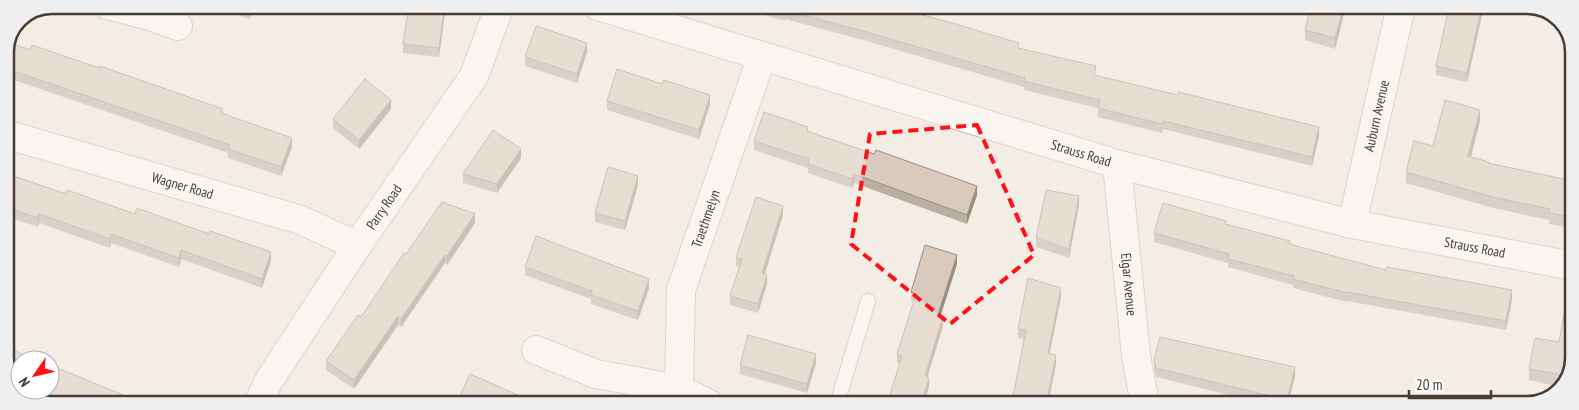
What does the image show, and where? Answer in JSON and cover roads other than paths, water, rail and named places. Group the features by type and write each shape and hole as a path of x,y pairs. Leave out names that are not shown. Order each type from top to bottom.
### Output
{"street":[{"path":"158,14 178,26"},
{"name":"Parry Road","path":"262,396 268,382 357,246 474,76 497,14"},
{"name":"Strauss Road","path":"624,14 1117,164 1352,224 1565,264"},
{"name":"Auburn Avenue","path":"1352,224 1399,14"},
{"name":"Traethmelyn","path":"679,389 681,290 762,56"},
{"name":"Wagner Road","path":"14,137 301,220 357,246"},
{"name":"Elgar Avenue","path":"1117,164 1136,355 1143,396"},
{"path":"536,350 596,374 679,389 693,396"}],"lane":[{"path":"839,396 868,301"}]}
